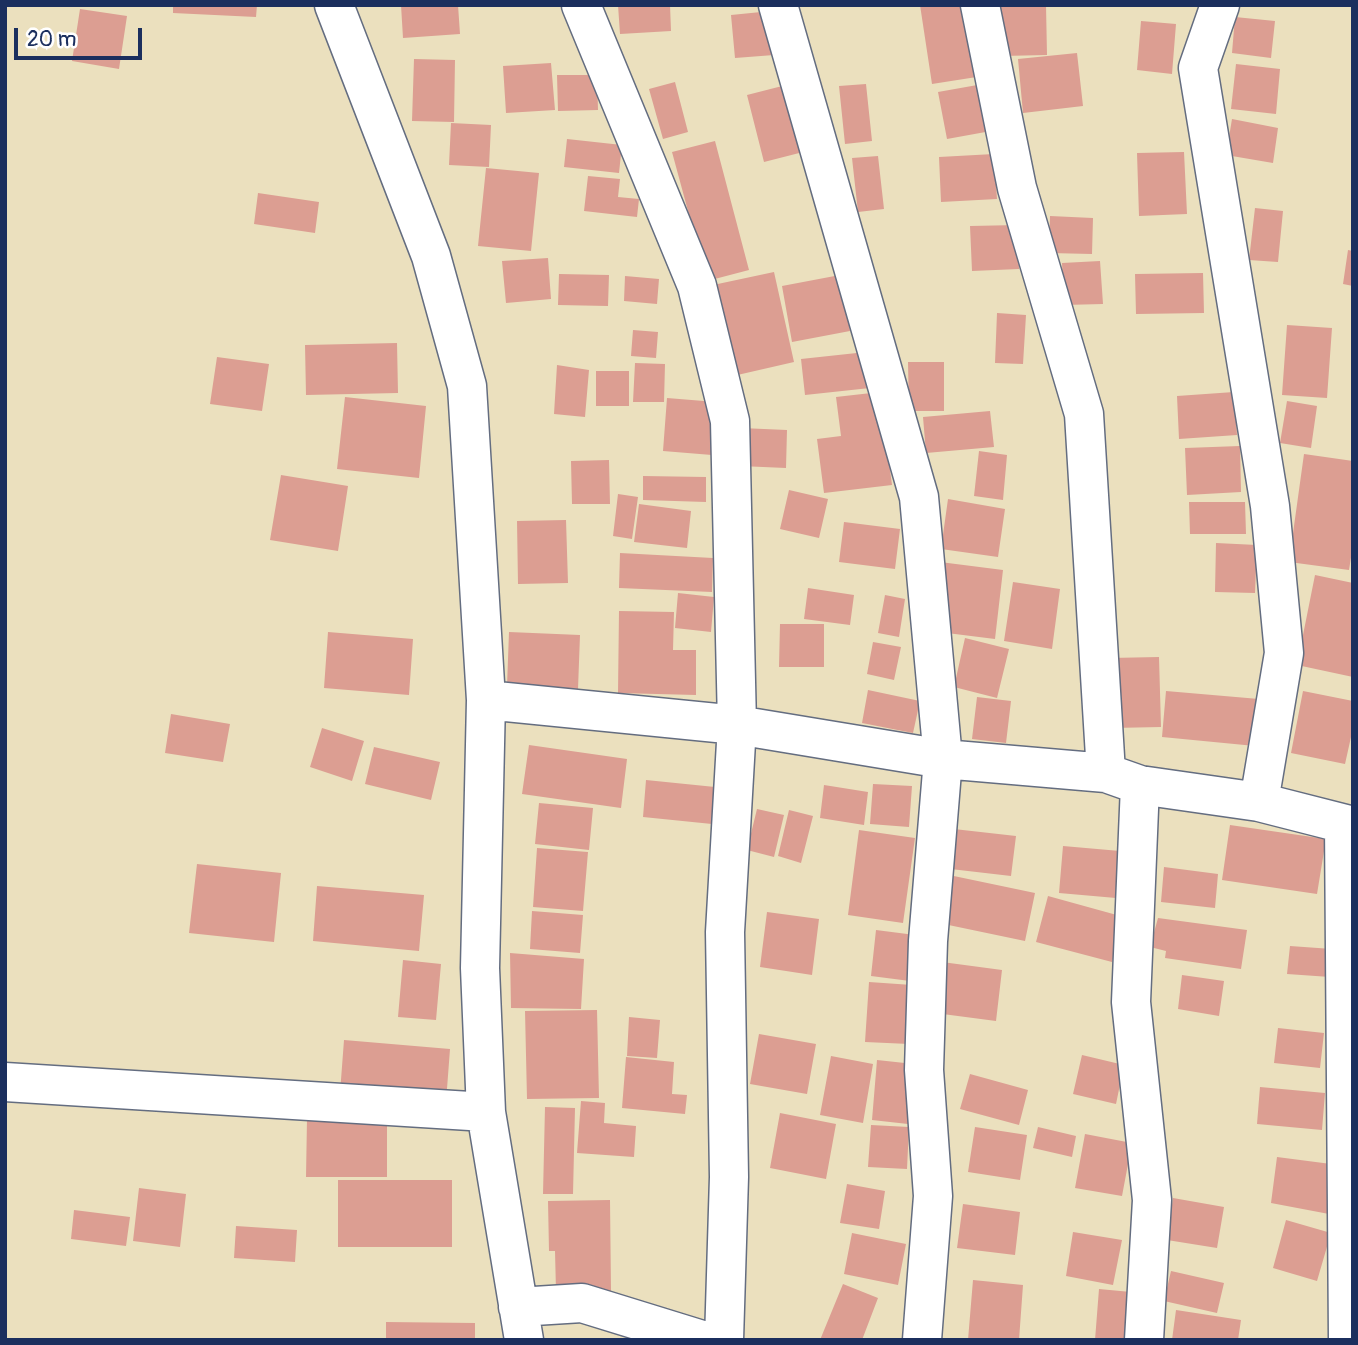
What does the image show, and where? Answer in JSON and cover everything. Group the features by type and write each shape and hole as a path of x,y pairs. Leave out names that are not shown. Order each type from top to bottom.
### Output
{"street":[{"path":"334,5 430,256 467,386 486,699 480,968 486,1112 521,1324 582,1303 702,1340"},
{"path":"581,5 697,286 730,421 737,725 725,932 729,1177 724,1340"},
{"path":"778,5 919,497 943,759 928,941 924,1070 933,1196 922,1340"},
{"path":"980,5 1017,188 1084,414 1123,779 1130,1002 1152,1200 1144,1340"},
{"path":"1220,5 1198,68 1270,506 1284,653 1259,802"},
{"path":"486,699 737,725 943,759 1123,779 1259,802 1348,825 1348,1340"},
{"path":"5,1082 486,1112"}],"building":[{"path":"173,5 257,5 256,17 173,13"},
{"path":"401,5 458,5 460,34 403,38"},
{"path":"618,5 670,5 671,31 620,34"},
{"path":"920,5 972,5 983,76 932,84"},
{"path":"1000,5 1046,5 1047,55 1002,56"},
{"path":"80,9 127,16 119,69 72,61"},
{"path":"771,11 774,55 735,58 731,15"},
{"path":"1235,17 1275,21 1271,58 1232,53"},
{"path":"1141,21 1176,24 1172,74 1137,70"},
{"path":"1077,53 1083,106 1023,113 1018,59"},
{"path":"414,59 455,60 454,122 412,121"},
{"path":"551,63 555,110 506,113 503,66"},
{"path":"1236,64 1280,69 1276,114 1231,109"},
{"path":"557,75 597,75 598,110 558,111"},
{"path":"675,82 688,132 663,139 649,89"},
{"path":"794,83 811,150 764,162 747,95"},
{"path":"866,84 872,141 845,144 839,86"},
{"path":"983,84 991,131 947,139 938,92"},
{"path":"1232,119 1278,128 1273,163 1226,155"},
{"path":"451,123 491,125 489,167 449,165"},
{"path":"567,139 622,145 619,173 564,167"},
{"path":"715,141 749,270 707,281 672,152"},
{"path":"1184,152 1187,214 1139,216 1137,153"},
{"path":"994,154 997,199 941,202 939,157"},
{"path":"878,156 884,209 858,212 852,158"},
{"path":"486,168 539,173 531,251 478,246"},
{"path":"588,176 620,179 618,197 639,199 637,217 584,211"},
{"path":"258,193 319,202 315,233 254,224"},
{"path":"1255,208 1283,211 1278,262 1249,260"},
{"path":"1050,216 1093,218 1092,254 1049,253"},
{"path":"1018,225 1019,269 972,271 970,226"},
{"path":"1348,250 1353,251 1353,286 1343,284"},
{"path":"548,258 551,299 506,303 502,261"},
{"path":"1100,261 1103,304 1064,305 1062,263"},
{"path":"774,272 794,362 733,376 713,285"},
{"path":"1203,273 1204,313 1136,314 1135,274"},
{"path":"559,274 609,275 608,306 558,305"},
{"path":"840,275 850,331 792,342 782,286"},
{"path":"625,276 659,279 657,304 624,301"},
{"path":"997,313 1026,315 1023,364 995,363"},
{"path":"1287,325 1332,328 1327,398 1282,395"},
{"path":"633,330 658,332 656,358 631,356"},
{"path":"397,343 398,393 306,395 305,345"},
{"path":"866,352 870,388 805,395 801,359"},
{"path":"217,357 269,364 262,411 210,404"},
{"path":"908,362 944,362 944,411 909,411"},
{"path":"635,363 665,364 664,402 633,402"},
{"path":"557,365 589,370 585,417 554,414"},
{"path":"596,371 629,371 629,406 596,406"},
{"path":"880,392 892,485 824,493 817,439 841,436 836,397"},
{"path":"1234,392 1237,435 1179,439 1177,396"},
{"path":"345,397 426,406 419,478 337,469"},
{"path":"667,398 716,402 712,455 663,451"},
{"path":"1287,401 1317,406 1311,448 1280,443"},
{"path":"990,411 994,447 926,453 923,417"},
{"path":"741,428 787,430 786,468 740,466"},
{"path":"1240,446 1241,492 1187,495 1185,448"},
{"path":"979,451 1007,455 1003,500 974,496"},
{"path":"1304,454 1353,461 1353,545 1349,570 1289,562"},
{"path":"609,460 610,504 572,504 571,461"},
{"path":"281,475 348,486 338,551 270,540"},
{"path":"643,476 706,477 706,502 643,500"},
{"path":"789,490 828,499 819,538 780,529"},
{"path":"618,494 638,497 632,539 613,536"},
{"path":"948,499 1005,509 998,557 941,549"},
{"path":"1189,502 1245,502 1246,534 1190,534"},
{"path":"639,504 691,511 687,548 634,542"},
{"path":"566,520 568,583 518,584 517,521"},
{"path":"844,522 900,529 895,569 839,562"},
{"path":"1216,543 1257,545 1255,593 1215,592"},
{"path":"620,553 713,558 712,592 619,588"},
{"path":"940,562 1003,570 995,639 931,631"},
{"path":"1315,575 1353,583 1353,677 1297,665"},
{"path":"1013,582 1060,589 1052,649 1004,641"},
{"path":"808,588 854,595 850,625 804,619"},
{"path":"678,593 714,597 711,632 675,628"},
{"path":"885,595 905,599 899,637 878,633"},
{"path":"619,611 674,612 673,650 696,650 696,695 618,693"},
{"path":"780,624 824,624 824,667 779,667"},
{"path":"328,632 413,639 409,695 324,688"},
{"path":"509,632 580,635 578,689 507,686"},
{"path":"965,638 1009,649 997,698 954,687"},
{"path":"873,642 901,647 894,680 867,674"},
{"path":"1159,657 1161,727 1112,728 1110,658"},
{"path":"868,690 920,701 913,733 862,723"},
{"path":"1166,691 1259,699 1255,746 1162,737"},
{"path":"1303,691 1353,701 1353,728 1345,764 1291,753"},
{"path":"977,697 1011,701 1006,743 972,739"},
{"path":"171,714 230,724 223,762 165,753"},
{"path":"322,728 364,741 352,781 310,767"},
{"path":"529,745 627,759 621,808 522,794"},
{"path":"374,747 440,762 431,800 365,784"},
{"path":"646,780 715,787 712,824 643,817"},
{"path":"873,784 912,786 909,827 870,824"},
{"path":"824,785 868,792 864,825 820,818"},
{"path":"539,803 593,808 589,850 535,844"},
{"path":"757,809 784,815 774,857 747,850"},
{"path":"789,810 813,816 801,863 778,856"},
{"path":"1230,825 1326,839 1317,894 1222,880"},
{"path":"945,828 1016,836 1011,876 942,868"},
{"path":"859,830 915,838 903,923 848,915"},
{"path":"1063,846 1120,851 1116,898 1059,893"},
{"path":"537,848 588,852 583,911 533,907"},
{"path":"197,864 281,873 274,942 189,933"},
{"path":"1164,867 1218,874 1215,908 1161,902"},
{"path":"949,875 1035,893 1025,941 939,923"},
{"path":"317,886 424,895 419,951 313,941"},
{"path":"1048,896 1124,917 1112,962 1036,942"},
{"path":"532,911 583,915 580,953 530,949"},
{"path":"767,912 819,919 812,975 760,967"},
{"path":"1158,918 1247,930 1241,969 1165,958 1166,951 1150,947"},
{"path":"876,930 915,935 910,981 871,976"},
{"path":"1290,946 1332,949 1330,977 1287,974"},
{"path":"510,953 584,959 581,1009 511,1008"},
{"path":"403,960 441,964 436,1020 398,1017"},
{"path":"942,962 1002,970 996,1021 935,1013"},
{"path":"1182,975 1224,981 1219,1016 1178,1009"},
{"path":"869,982 912,985 909,1044 865,1042"},
{"path":"597,1010 599,1098 527,1099 525,1011"},
{"path":"629,1017 660,1020 657,1058 627,1056"},
{"path":"1278,1028 1324,1033 1320,1068 1274,1063"},
{"path":"759,1034 816,1044 807,1094 750,1084"},
{"path":"344,1040 450,1049 446,1102 340,1093"},
{"path":"1082,1055 1124,1065 1116,1104 1073,1094"},
{"path":"831,1056 873,1064 863,1123 820,1115"},
{"path":"626,1057 674,1062 672,1094 687,1095 685,1114 622,1108"},
{"path":"877,1060 914,1064 908,1124 872,1120"},
{"path":"970,1074 1028,1090 1019,1125 960,1109"},
{"path":"1260,1087 1325,1093 1322,1130 1257,1124"},
{"path":"581,1101 605,1103 604,1123 636,1126 634,1157 577,1153"},
{"path":"545,1107 575,1108 573,1194 543,1194"},
{"path":"780,1113 836,1124 826,1179 770,1168"},
{"path":"307,1119 387,1119 387,1177 306,1177"},
{"path":"871,1125 909,1127 907,1169 868,1167"},
{"path":"975,1127 1027,1135 1020,1180 968,1172"},
{"path":"1038,1127 1076,1136 1072,1157 1033,1148"},
{"path":"1085,1134 1132,1143 1122,1196 1075,1188"},
{"path":"1277,1157 1331,1164 1329,1214 1271,1203"},
{"path":"338,1180 452,1180 452,1247 338,1247"},
{"path":"847,1184 885,1191 879,1229 840,1223"},
{"path":"139,1188 186,1194 180,1247 133,1241"},
{"path":"1173,1198 1224,1207 1217,1248 1167,1240"},
{"path":"610,1200 611,1291 556,1291 555,1251 549,1251 548,1201"},
{"path":"963,1204 1020,1212 1015,1255 957,1248"},
{"path":"74,1210 130,1217 126,1246 71,1239"},
{"path":"1286,1220 1331,1233 1317,1281 1273,1268"},
{"path":"236,1226 297,1230 295,1262 234,1258"},
{"path":"1073,1232 1122,1240 1113,1285 1066,1276"},
{"path":"852,1233 906,1244 898,1285 844,1274"},
{"path":"1171,1271 1224,1283 1217,1313 1164,1301"},
{"path":"973,1280 1023,1285 1019,1340 968,1340"},
{"path":"843,1284 878,1298 862,1340 820,1340"},
{"path":"1099,1289 1131,1292 1128,1340 1095,1340"},
{"path":"1176,1310 1241,1320 1238,1340 1172,1340"},
{"path":"386,1322 475,1323 475,1340 386,1340"}]}
